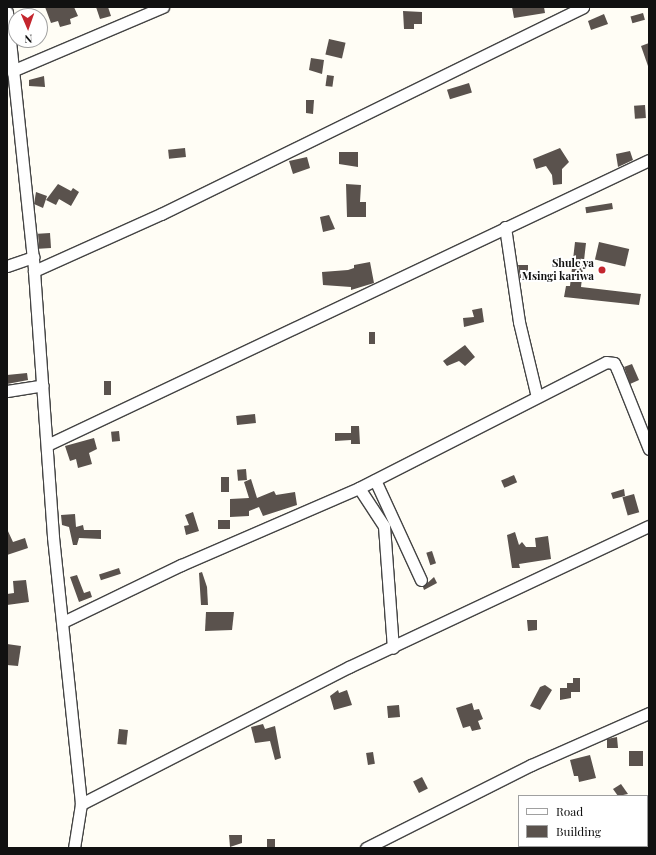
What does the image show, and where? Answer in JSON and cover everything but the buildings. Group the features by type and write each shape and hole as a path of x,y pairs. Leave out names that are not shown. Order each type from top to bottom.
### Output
{"street":[{"path":"12,71 163,7"},
{"path":"34,271 168,210 583,7"},
{"path":"7,12 12,71 12,104 33,257 44,385 53,537 64,621 81,804 74,848"},
{"path":"47,446 505,227 649,160"},
{"path":"505,227 519,322 537,397"},
{"path":"7,266 33,257"},
{"path":"64,621 181,566 359,488 606,362 614,363 649,449"},
{"path":"7,391 44,385"},
{"path":"375,480 421,580"},
{"path":"359,488 384,526 393,648"},
{"path":"81,804 393,648 649,526"},
{"path":"366,848 531,766 649,713"}],"place":[{"name":"Shule ya Msingi kariwa","path":"602,270"}]}
